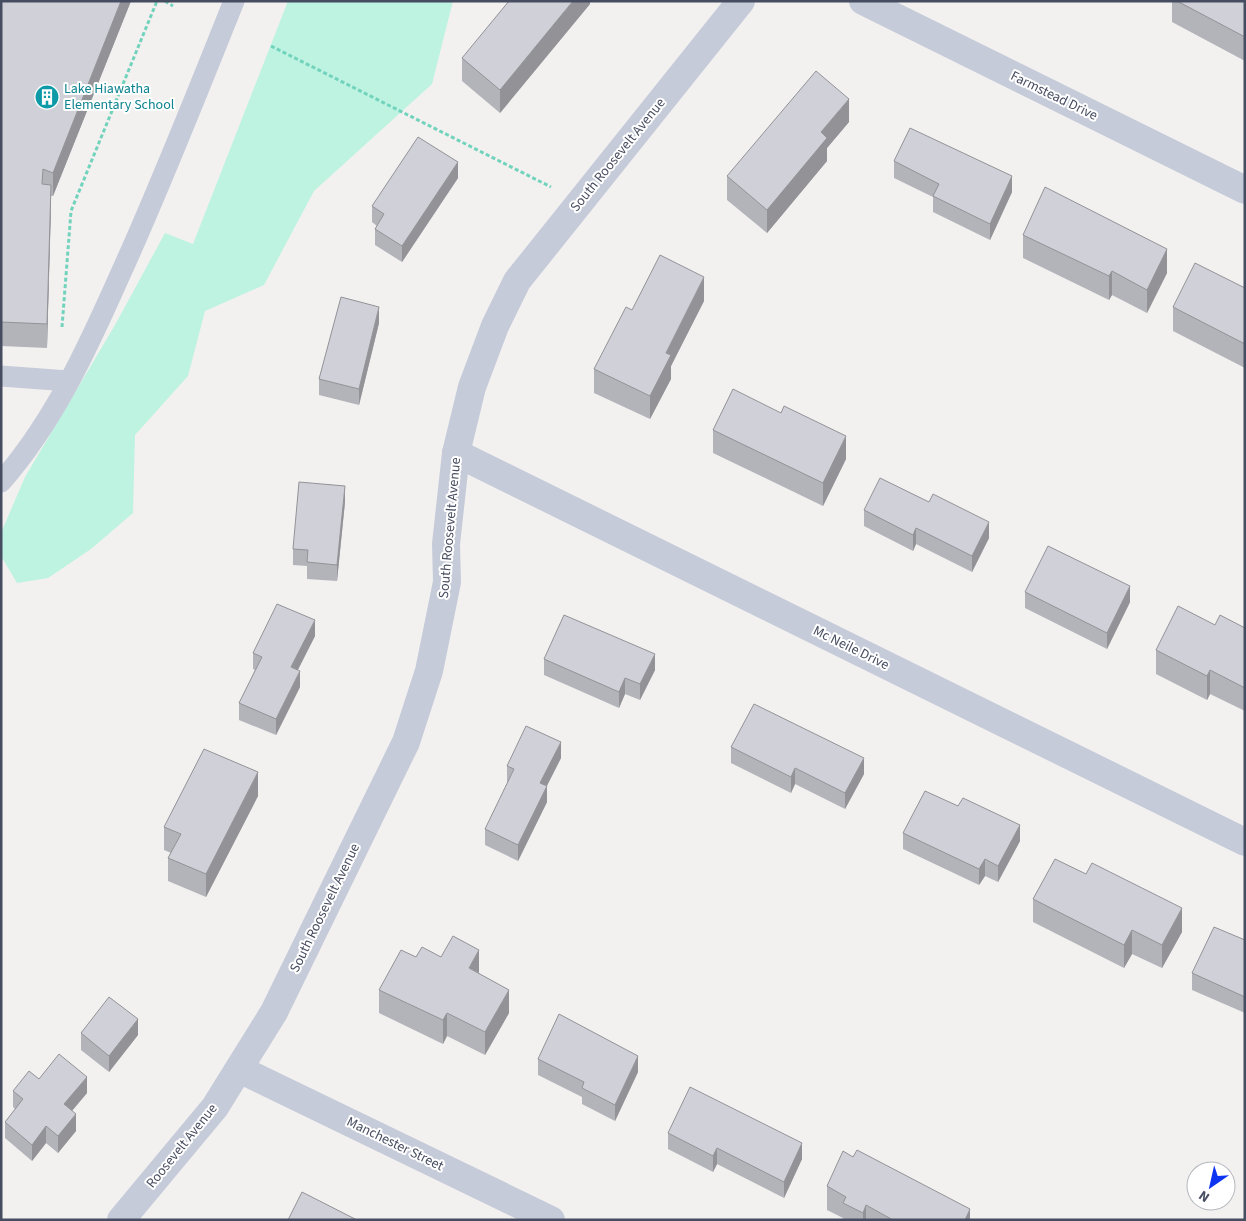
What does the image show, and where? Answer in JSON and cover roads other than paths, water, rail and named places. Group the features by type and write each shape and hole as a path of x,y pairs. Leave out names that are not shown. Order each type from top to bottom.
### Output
{"street":[{"name":"South Roosevelt Avenue","path":"239,1068 274,1012 406,742 429,670 447,582 446,544 456,454 472,387 495,326 517,281 741,1"},
{"name":"Farmstead Drive","path":"863,1 1245,190"},
{"name":"Mc Neile Drive","path":"456,454 1245,842"},
{"name":"Roosevelt Avenue","path":"121,1220 215,1107 239,1068"},
{"name":"Manchester Street","path":"239,1068 551,1220"}],"lane":[{"path":"1,482 27,452 89,344 143,224 234,1"},
{"path":"1,376 68,381"},
{"path":"1,460 43,424"}],"place":[{"name":"Lake Hiawatha Elementary School","path":"47,97"}]}
